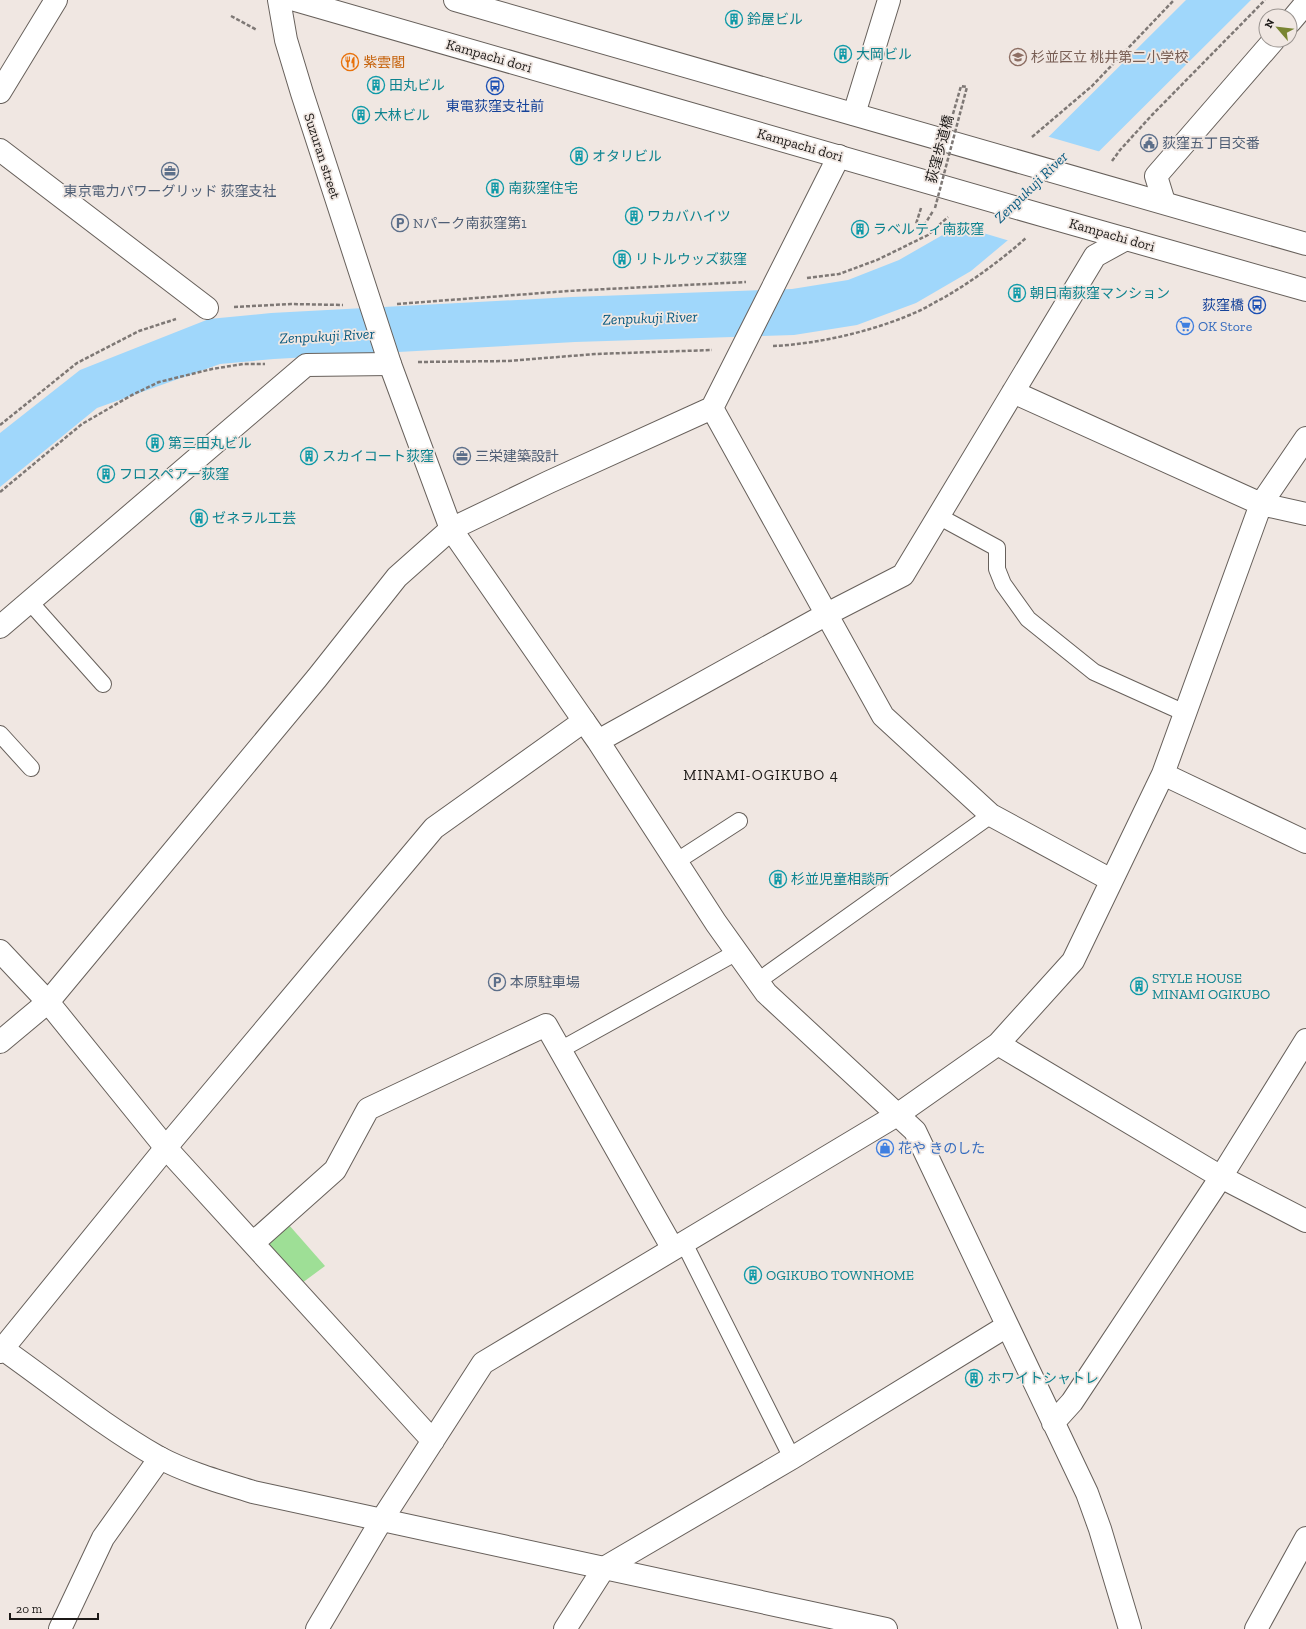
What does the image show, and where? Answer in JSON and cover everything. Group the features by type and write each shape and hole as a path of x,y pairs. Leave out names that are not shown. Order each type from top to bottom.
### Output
{"street":[{"path":"0,92 56,0"},
{"name":"Suzuran street","path":"279,0 286,40 302,93 389,360 451,529 598,741 716,923 766,993 915,1131 982,1268 1007,1326 1087,1493 1098,1522 1130,1629"},
{"name":"Kampachi dori","path":"295,0 1306,290"},
{"path":"455,0 1082,180 1164,202 1306,244"},
{"path":"854,114 888,0"},
{"path":"1298,13 1306,4"},
{"path":"1164,202 1156,176 1267,48"},
{"path":"0,150 207,308"},
{"path":"0,1042 48,1002 317,678 397,577 451,529 549,482 712,408 839,156"},
{"path":"598,741 827,614 903,575 1095,256 1126,239"},
{"path":"0,627 306,364 389,360"},
{"path":"1013,392 1261,504 1306,514"},
{"path":"712,408 883,716 991,815 1111,880"},
{"path":"317,1629 381,1521 483,1363 897,1115 998,1044 1073,961 1163,774 1261,504 1306,438"},
{"path":"584,722 434,828 166,1148 1,1349 118,1432 160,1458 201,1476 253,1492 381,1521 604,1568 880,1629"},
{"path":"1163,774 1306,842"},
{"path":"0,951 48,1002 166,1148 433,1442"},
{"path":"252,1243 335,1170 368,1109 546,1025 679,1246"},
{"path":"1053,1423 1072,1402 1221,1177 1306,1040"},
{"path":"998,1044 1221,1177 1306,1221"},
{"path":"565,1629 604,1568 792,1458 1007,1326"},
{"path":"60,1629 103,1538 160,1458"},
{"path":"1256,1629 1306,1538"}],"lane":[{"path":"938,516 997,548 997,569 1003,584 1028,619 1094,672 1185,713"},
{"path":"29,601 103,684"},
{"path":"0,734 31,768"},
{"path":"758,981 991,815"},
{"path":"677,861 740,821"},
{"path":"560,1050 737,952"},
{"path":"679,1246 792,1458"}],"path":[{"path":"1031,138 1092,86 1174,0"},
{"path":"1111,162 1152,115 1264,0"},
{"name":"荻窪歩道橋","path":"921,208 916,224 925,224 935,208 967,87 961,86 953,114"},
{"path":"0,425 78,363 139,331 207,308 291,304 372,307 568,291 774,283 839,274 877,260 928,235 948,217"},
{"path":"0,492 82,424 138,392 159,382 212,369 243,364 266,364"}],"green space":[{"path":"289,1225 325,1266 302,1283 269,1246 269,1243"}],"water":[{"name":"Zenpukuji River","path":"1186,0 1251,0 1020,230 971,271 916,303 857,325 794,335 575,342 274,359 220,364 97,408 0,487 0,433 80,370 209,319 271,313 572,297 792,289 848,280 899,260 946,233 988,197"}],"pier":[{"path":"1046,136 1101,152 1010,241 953,224 986,195"}],"place":[{"name":"鈴屋ビル","path":"734,19"},
{"name":"大岡ビル","path":"843,54"},
{"name":"杉並区立 桃井第二小学校","path":"1018,57"},
{"name":"紫雲閣","path":"350,62"},
{"name":"田丸ビル","path":"376,85"},
{"name":"東電荻窪支社前","path":"495,86"},
{"name":"大林ビル","path":"361,115"},
{"name":"荻窪五丁目交番","path":"1149,143"},
{"name":"オタリビル","path":"579,156"},
{"name":"東京電力パワーグリッド 荻窪支社","path":"170,171"},
{"name":"南荻窪住宅","path":"495,188"},
{"name":"ワカバハイツ","path":"634,216"},
{"name":"Nパーク南荻窪第1","path":"400,223"},
{"name":"ラベルティ南荻窪","path":"860,229"},
{"name":"リトルウッズ荻窪","path":"622,259"},
{"name":"朝日南荻窪マンション","path":"1017,293"},
{"name":"荻窪橋","path":"1257,305"},
{"name":"OK Store","path":"1185,326"},
{"name":"第三田丸ビル","path":"155,443"},
{"name":"スカイコート荻窪","path":"309,456"},
{"name":"三栄建築設計","path":"462,456"},
{"name":"フロスペアー荻窪","path":"106,474"},
{"name":"ゼネラル工芸","path":"199,518"},
{"name":"杉並児童相談所","path":"778,879"},
{"name":"本原駐車場","path":"497,982"},
{"name":"STYLE HOUSE MINAMI OGIKUBO","path":"1139,986"},
{"name":"花や きのした","path":"885,1148"},
{"name":"OGIKUBO TOWNHOME","path":"753,1275"},
{"name":"ホワイトシャトレ","path":"974,1378"}],"district":[{"name":"MINAMI-OGIKUBO 4","path":"761,775"}]}
